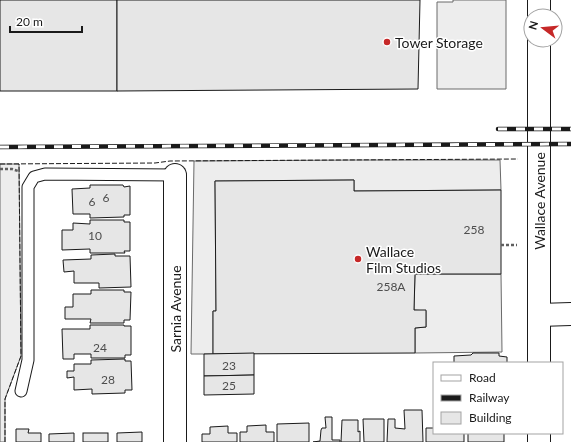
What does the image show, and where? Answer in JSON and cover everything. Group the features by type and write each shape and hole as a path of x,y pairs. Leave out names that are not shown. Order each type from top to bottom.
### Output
{"street":[{"name":"Wallace Avenue","path":"539,48 539,362"},
{"name":"Sarnia Avenue","path":"175,175 175,442"},
{"path":"539,315 571,314"}],"lane":[{"path":"21,391 28,360 28,187 34,177 46,174 175,175"}],"path":[{"path":"501,245 517,245"}],"shaded area":[{"path":"453,0 506,0 506,89 437,89 437,2 453,2"},
{"path":"500,160 501,190 354,191 354,180 215,181 216,311 213,311 213,354 191,354 194,161"},
{"path":"0,164 19,164 21,356 5,399 5,442 0,442"},
{"path":"415,274 501,274 502,352 415,353 415,328 426,327 426,311 414,310"}],"building":[{"path":"0,0 117,0 117,91 0,91"},
{"path":"117,0 420,0 418,89 117,91"},
{"name":"Wallace Film Studios","path":"354,180 354,191 501,190 501,274 415,274 414,310 426,310 426,327 415,328 415,353 213,354 213,311 216,311 215,181"},
{"path":"90,185 130,186 130,215 124,215 124,217 90,218 90,214 73,214 72,189 90,188"},
{"path":"90,220 124,220 124,222 130,222 130,251 124,251 125,253 90,253 90,249 62,250 62,230 73,230 73,223 90,224"},
{"path":"115,254 115,256 130,256 131,287 99,288 99,283 74,283 74,271 64,272 63,260 91,259 91,255"},
{"path":"91,290 124,290 124,292 131,292 130,320 124,320 124,323 90,323 91,319 65,319 65,307 73,307 73,294 91,294"},
{"path":"90,325 131,326 131,355 125,355 125,358 91,358 91,354 74,354 74,359 63,359 62,329 90,329"},
{"path":"254,353 254,375 204,376 204,354"},
{"path":"473,353 499,353 499,356 507,357 507,362 454,362 454,356 471,355"},
{"path":"125,359 125,361 131,361 132,390 125,390 125,393 92,394 92,389 74,390 74,377 67,378 67,371 74,371 74,364 91,364 91,360"},
{"path":"254,375 254,394 204,395 204,376"},
{"path":"404,410 422,410 423,442 387,442 388,419 395,419 395,428 405,429"},
{"path":"325,417 332,417 332,440 340,440 340,442 313,442 320,441 321,430 322,428 326,428"},
{"path":"363,419 384,419 384,442 364,442"},
{"path":"342,420 358,420 360,442 341,442"},
{"path":"309,423 309,442 277,442 277,424"},
{"path":"266,425 266,432 274,432 274,442 240,442 240,432 247,432 247,426"},
{"path":"228,426 228,433 237,433 237,442 202,442 202,434 210,434 210,427"},
{"path":"426,428 433,428 433,434 464,434 464,442 426,442"},
{"path":"16,429 29,429 28,433 41,433 41,442 16,442"},
{"path":"142,432 142,442 117,442 117,433"},
{"path":"74,433 74,442 49,442 49,434"},
{"path":"83,433 108,433 108,442 83,442"},
{"path":"468,434 504,434 504,442 468,442"}],"railway":[{"path":"498,129 571,129"},
{"path":"0,147 571,144"}],"fence":[{"path":"0,164 155,163 170,161 518,159"},
{"path":"5,442 5,399 21,356 19,164"}],"place":[{"name":"Tower Storage","path":"387,42"},
{"name":"Wallace Film Studios","path":"358,259"}]}
